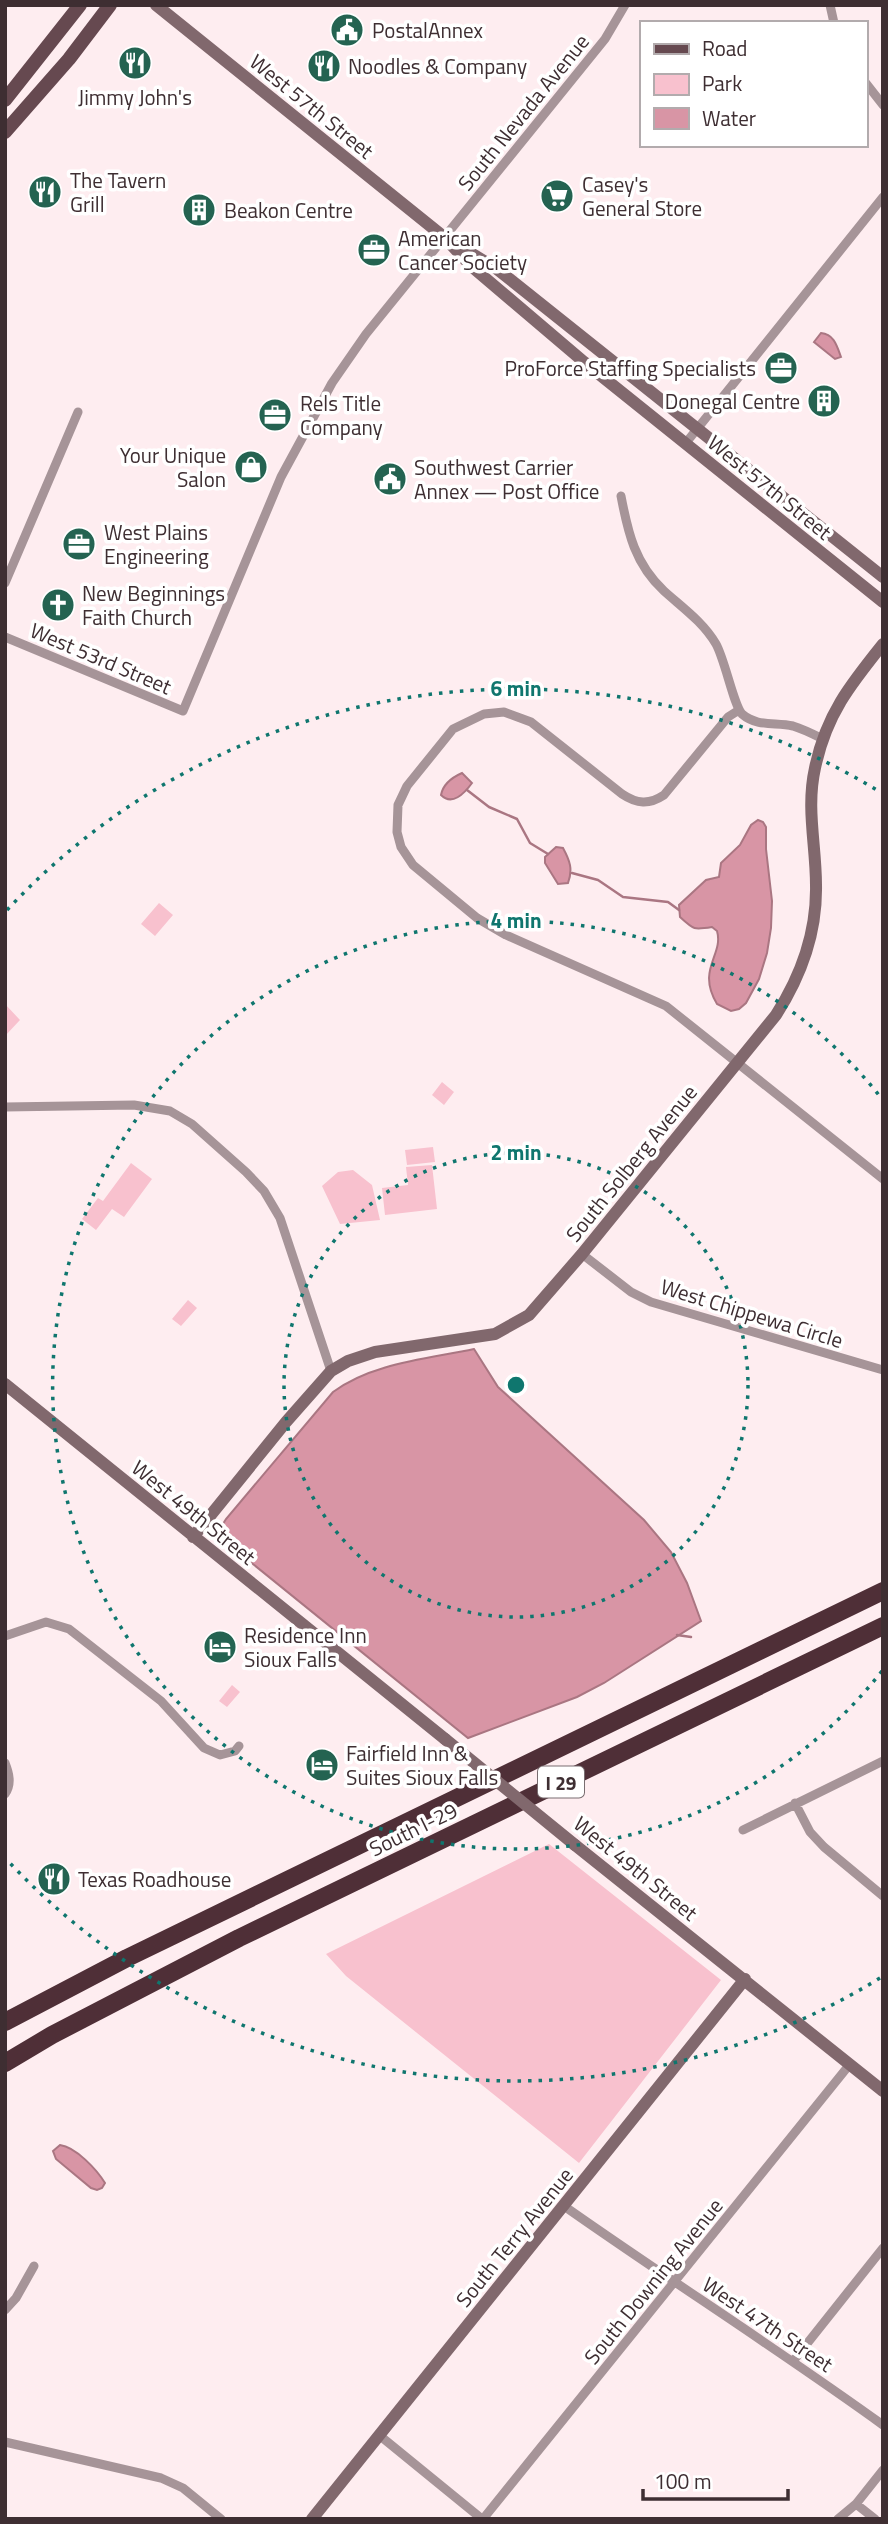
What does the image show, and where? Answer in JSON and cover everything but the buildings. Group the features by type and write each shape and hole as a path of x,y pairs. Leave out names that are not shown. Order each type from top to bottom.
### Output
{"highway":[{"name":"South I-29","path":"5,2022 127,1958 883,1591"},
{"name":"South I-29","path":"5,2063 52,2035 239,1938 883,1626"}],"main road":[{"path":"5,100 80,5"},
{"path":"5,132 69,59 110,5"},
{"name":"West 57th Street","path":"156,5 444,237 471,266 531,318 883,602"},
{"name":"West 57th Street","path":"444,237 468,249 497,269 883,577"},
{"name":"South Solberg Avenue","path":"193,1537 331,1371 348,1361 375,1352 478,1338 504,1330 529,1315 582,1254 776,1015 804,959 815,910 816,884 810,815 814,771 822,739 845,690 883,644"},
{"name":"West 49th Street","path":"5,1384 883,2091"},
{"name":"South Terry Avenue","path":"313,2519 745,1979"}],"street":[{"name":"South Nevada Avenue","path":"183,711 281,477 317,410 362,339 605,39 625,5"},
{"path":"867,85 883,105"},
{"path":"685,444 883,197"},
{"path":"5,583 78,412"},
{"path":"621,496 629,536 642,566 711,637 725,665 738,710 753,721 793,726 822,739"},
{"name":"West 53rd Street","path":"5,637 183,711"},
{"path":"738,710 728,717 664,795 654,801 642,803 622,794 523,717 504,712 475,716 446,736 407,786 398,805 396,823 401,847 413,865 477,918 506,936 655,1000 685,1020 883,1179"},
{"path":"5,1107 146,1105 170,1111 192,1124 246,1172 270,1199 281,1218 331,1371"},
{"name":"West Chippewa Circle","path":"582,1254 631,1292 651,1302 883,1370"},
{"path":"5,1636 46,1622 69,1629 161,1701 204,1748 220,1755 235,1751 239,1746"},
{"path":"743,1830 883,1760"},
{"path":"5,1763 9,1773 9,1788 5,1794"},
{"path":"795,1803 810,1832 824,1847 883,1896"},
{"name":"South Downing Avenue","path":"483,2519 850,2064"},
{"name":"West 47th Street","path":"564,2206 674,2283 794,2360 883,2425"},
{"path":"794,2360 883,2248"},
{"path":"5,2310 16,2298 34,2266"},
{"path":"379,2435 483,2519"},
{"path":"5,2442 161,2478 183,2488 221,2519"},
{"path":"838,2519 856,2504 883,2470"},
{"path":"856,2504 875,2519"}],"green space":[{"path":"159,903 173,915 155,936 141,924"},
{"path":"5,1004 20,1020 5,1036"},
{"path":"442,1082 454,1092 444,1105 432,1095"},
{"path":"433,1147 435,1162 407,1165 405,1150"},
{"path":"131,1163 152,1179 124,1217 112,1209 96,1230 82,1219 98,1198 103,1201"},
{"path":"432,1165 437,1209 385,1215 382,1188 408,1185 406,1167"},
{"path":"353,1170 372,1185 380,1220 340,1224 322,1186 338,1172"},
{"path":"188,1300 197,1308 181,1326 172,1319"},
{"path":"232,1685 240,1692 227,1707 219,1701"},
{"path":"549,1844 721,1980 579,2163 346,1976 326,1954"}],"water":[{"path":"821,333 832,338 841,357 835,359 814,342"},
{"path":"462,773 472,783 465,791 454,799 441,795 449,781"},
{"path":"758,820 766,827 772,901 771,928 759,979 746,1003 731,1011 717,1004 709,981 717,948 717,931 712,927 692,927 680,917 679,905 706,880 719,877 721,863 740,845 751,825"},
{"path":"556,847 563,848 569,861 568,883 558,884 545,863 545,857"},
{"path":"474,1349 498,1387 644,1520 671,1552 687,1583 701,1621 604,1683 577,1697 468,1738 222,1539 218,1532 333,1392 348,1382 382,1368"},
{"path":"60,2145 79,2154 91,2166 105,2183 102,2188 91,2188 56,2159 53,2151"}],"waterway":[{"path":"467,790 489,807 517,819 530,843 548,854"},
{"path":"572,873 598,880 623,897 668,902 679,910"},
{"path":"677,1635 691,1637"}],"place":[{"name":"PostalAnnex","path":"347,30"},
{"name":"Jimmy John's","path":"135,63"},
{"name":"Noodles & Company","path":"324,66"},
{"name":"The Tavern Grill","path":"45,192"},
{"name":"Casey's General Store","path":"557,196"},
{"name":"Beakon Centre","path":"199,210"},
{"name":"American Cancer Society","path":"374,250"},
{"name":"ProForce Staffing Specialists","path":"781,368"},
{"name":"Donegal Centre","path":"824,401"},
{"name":"Rels Title Company","path":"275,415"},
{"name":"Your Unique Salon","path":"251,467"},
{"name":"Southwest Carrier Annex — Post Office","path":"390,479"},
{"name":"West Plains Engineering","path":"79,544"},
{"name":"New Beginnings Faith Church","path":"58,605"},
{"name":"Residence Inn Sioux Falls","path":"220,1647"},
{"name":"Fairfield Inn & Suites Sioux Falls","path":"322,1765"},
{"name":"Texas Roadhouse","path":"54,1879"}]}
